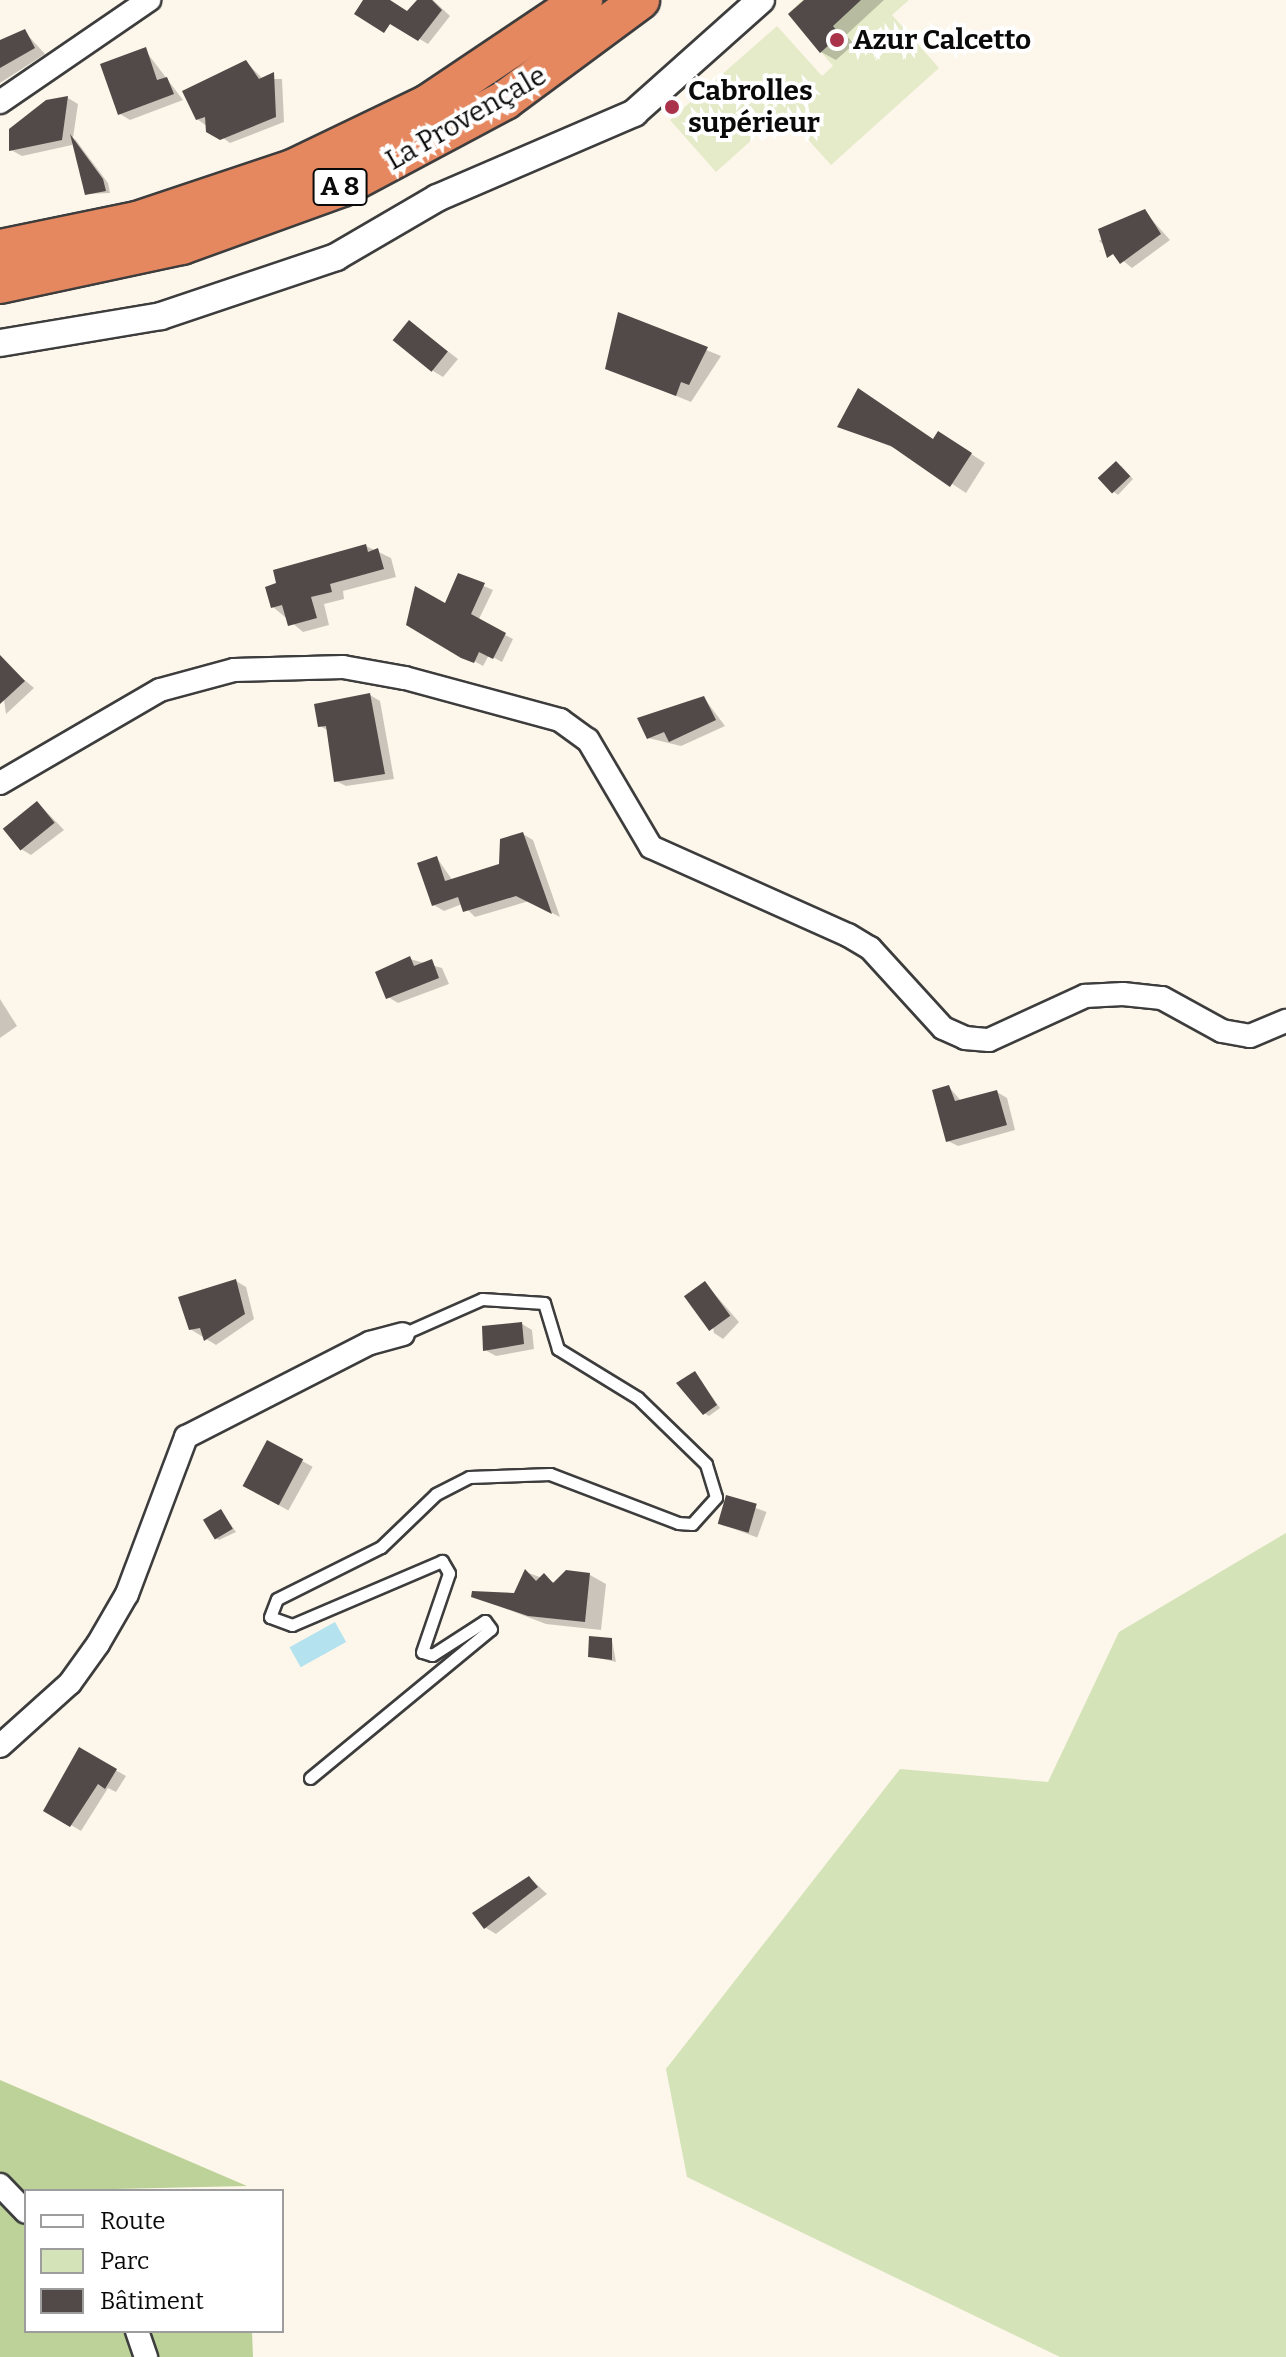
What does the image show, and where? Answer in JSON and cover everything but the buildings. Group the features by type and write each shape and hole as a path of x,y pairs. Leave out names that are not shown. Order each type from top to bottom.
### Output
{"highway":[{"name":"La Provençale","path":"0,249 149,218 295,168 439,98 583,0"},
{"name":"La Provençale","path":"0,284 182,245 342,187 505,100 640,0"}],"street":[{"path":"0,102 149,0"},
{"path":"0,343 161,316 336,257 437,198 634,113 761,0"},
{"path":"0,783 131,703 234,670 343,667 405,678 560,720 588,740 651,847 848,935 870,948 943,1028 965,1038 989,1040 1085,996 1123,994 1162,998 1222,1031 1250,1036 1286,1021"},
{"path":"0,1746 70,1683 98,1644 127,1594 186,1437 357,1350 403,1334"},
{"path":"0,2185 24,2210"},
{"path":"138,2333 146,2357"}],"lane":[{"path":"310,1778 491,1629 485,1621 432,1655 422,1652 449,1573 442,1561 292,1625 270,1617 277,1599 381,1547 436,1494 469,1477 550,1474 678,1523 692,1524 716,1497 706,1464 638,1398 558,1349 544,1303 482,1299 403,1334"}],"green space":[{"path":"802,0 909,0 892,15 939,68 831,165 783,112 716,172 670,120 777,26 822,76 833,66 788,14"},
{"path":"1286,1533 1286,2357 1060,2357 687,2177 666,2069 900,1769 1048,1782 1119,1632"},
{"path":"0,2080 247,2186 24,2189 24,2333 252,2333 253,2357 0,2357"}],"water":[{"path":"335,1622 346,1642 301,1667 290,1647"}],"place":[{"name":"Azur Calcetto","path":"837,40"},
{"name":"Cabrolles supérieur","path":"672,107"}]}
